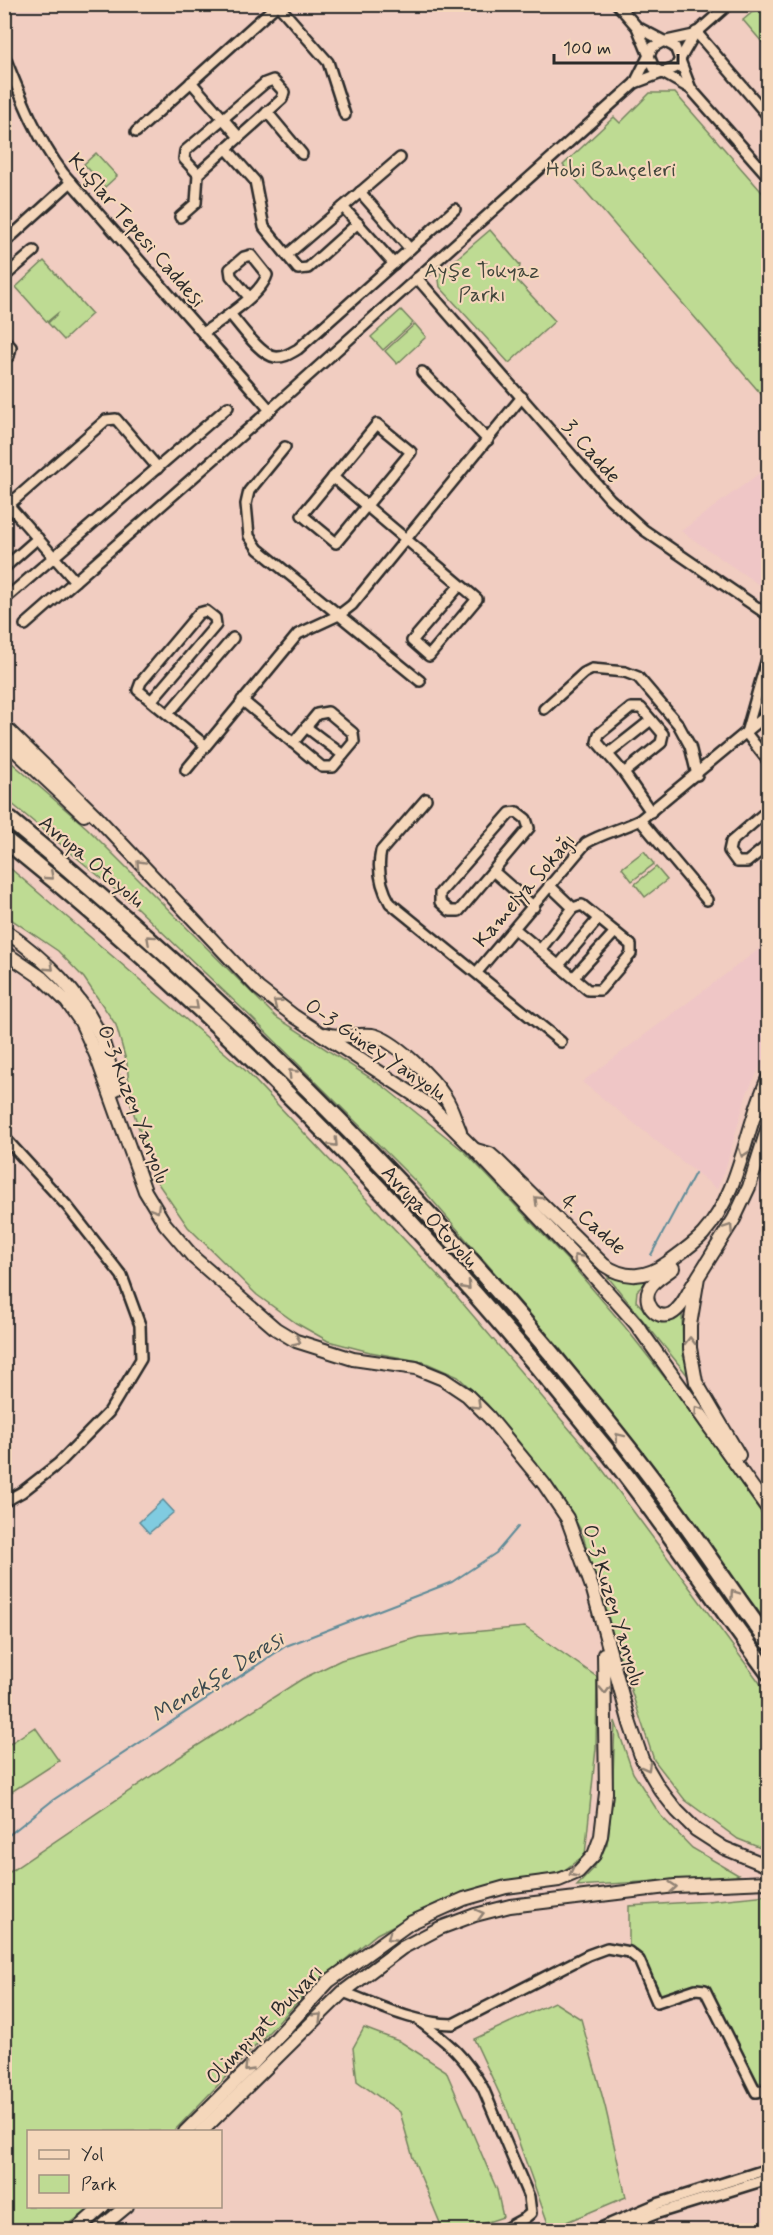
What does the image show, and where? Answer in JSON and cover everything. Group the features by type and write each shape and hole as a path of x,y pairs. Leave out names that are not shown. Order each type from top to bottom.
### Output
{"highway":[{"name":"Avrupa Otoyolu","path":"4,815 112,904 228,1009 436,1223 595,1406 685,1523 768,1641"},
{"name":"Avrupa Otoyolu","path":"4,839 129,945 211,1020 344,1154 443,1260 484,1305 606,1450 768,1672"}],"main road":[{"name":"O-3 Güney Yanyolu","path":"4,726 118,841 258,988 286,1011 418,1096 475,1150 636,1324 768,1507"},
{"path":"4,740 86,816 118,841"},
{"path":"4,930 27,946 54,970 91,1018 103,1042 130,1139 132,1156"},
{"name":"O-3 Kuzey Yanyolu","path":"4,952 42,978 67,1002 81,1022 96,1055 145,1191 165,1224 194,1258 276,1329 296,1341 353,1359 416,1368 443,1379 467,1395 489,1417 544,1484 567,1518 593,1590 633,1733 642,1759 658,1788 696,1830 724,1848 768,1866"},
{"path":"319,1033 345,1037 375,1036 384,1039 422,1068 447,1098 462,1137"},
{"name":"4. Cadde","path":"475,1150 490,1154 498,1161 599,1261 625,1275 647,1275 659,1269 702,1236 715,1219 732,1184 758,1100 768,1078"},
{"path":"702,1236 683,1259 652,1285 646,1299 649,1306 661,1315 672,1313 681,1305 734,1219 749,1187 768,1127"},
{"path":"698,1277 690,1325 690,1348 696,1382 768,1507"},
{"name":"Olimpiyat Bulvarı","path":"187,2130 247,2070 329,1981 410,1923 475,1896 506,1887 559,1880 578,1872 594,1855 601,1836 606,1793 606,1692 603,1632"},
{"name":"Olimpiyat Bulvarı","path":"203,2130 343,1992 402,1948 440,1928 475,1915 510,1906 675,1886 768,1882"},
{"path":"76,2230 101,2208"},
{"path":"98,2230 125,2208"},
{"path":"106,2230 125,2208"}],"street":[{"path":"617,4 637,27 654,68 691,89 768,176"},
{"path":"25,625 270,410 635,83 662,72 671,71 678,64 695,34 729,4"},
{"path":"136,132 278,5 328,62 345,115"},
{"path":"637,27 678,50 679,59 691,89"},
{"path":"635,83 653,47 695,34"},
{"path":"695,34 768,116"},
{"name":"Kuşlar Tepesi Caddesi","path":"4,55 33,126 46,151 270,410"},
{"path":"180,217 196,203 198,174 282,99 284,92 273,80 265,82 185,151 184,159 198,174"},
{"path":"191,82 239,137"},
{"path":"267,112 302,154"},
{"path":"226,148 255,181 264,227 298,269 308,268 358,223"},
{"path":"287,255 400,158"},
{"path":"4,243 71,182"},
{"path":"360,192 410,249"},
{"path":"344,207 394,264"},
{"path":"230,314 261,350 273,357 285,356 298,350 455,209"},
{"path":"4,277 34,251"},
{"path":"203,333 230,314 264,284 267,275 251,255 244,257 230,269 231,276 249,297"},
{"name":"3. Cadde","path":"417,278 610,499 644,530 768,615"},
{"path":"4,340 10,347 9,356 4,360"},
{"path":"422,372 488,440"},
{"path":"186,770 298,634 339,615 352,605 522,397"},
{"path":"5,599 228,407"},
{"path":"75,581 6,505 106,420 116,419 158,468"},
{"path":"377,424 411,452 366,506 336,543 302,515 377,424"},
{"path":"285,447 249,491 246,504 249,536 258,549 420,681"},
{"path":"333,477 477,599 429,656 412,641 460,585"},
{"path":"4,568 38,538"},
{"path":"152,700 216,626 215,618 206,611 199,613 141,682 138,690 205,745"},
{"path":"168,714 233,638"},
{"path":"768,655 746,733 768,762"},
{"path":"544,709 584,673 592,669 625,672 638,676 674,719 690,746 697,775"},
{"path":"242,700 322,767 333,767 354,742 353,733 328,712 317,714 293,742"},
{"path":"624,773 661,743 663,734 641,708 631,708 599,734 597,742 624,773 651,812"},
{"name":"Kamelya Sokağı","path":"477,972 586,843 601,834 626,827 640,820 768,714"},
{"path":"660,730 674,719"},
{"path":"608,754 651,720"},
{"path":"306,727 343,755"},
{"path":"426,799 381,851 379,862 384,892 390,903 561,1042"},
{"path":"768,810 731,842 729,851 737,862 747,862 768,845"},
{"path":"517,812 526,819 529,828 493,871 459,911 450,911 440,902 440,893 510,813 517,812"},
{"path":"640,820 707,900"},
{"path":"493,871 534,907"},
{"path":"549,885 573,908"},
{"path":"514,929 588,990 600,990 631,954 631,945 582,904 573,908 540,950"},
{"path":"559,965 599,918"},
{"path":"574,977 615,932"},
{"path":"4,1137 68,1206 122,1276 140,1326 141,1359 109,1412 59,1463 22,1492 4,1502"},
{"path":"343,1992 418,2020 437,2024 453,2024 588,1955 607,1948 629,1953 639,1960 657,2001 696,1989 705,1990 756,2092 768,2090"},
{"path":"418,2020 461,2055 474,2073 483,2088 529,2197 531,2213 503,2230"},
{"path":"596,2230 657,2204 768,2169"},
{"path":"614,2230 658,2213 768,2178"}],"shaded area":[{"path":"768,467 768,591 681,531"},
{"path":"767,943 768,1051 747,1093 725,1170 717,1189 582,1082"}],"green space":[{"path":"761,5 768,5 768,49 743,20"},
{"name":"Hobi Bahçeleri","path":"650,93 675,93 768,199 768,402 563,165 614,117 620,123"},
{"path":"96,153 117,176 105,187 84,164"},
{"name":"Ayşe Tokyaz Parkı","path":"490,230 520,265 517,280 555,321 509,363 440,287 439,280 441,272"},
{"path":"44,261 92,314 64,340 48,323 59,312 47,322 16,287"},
{"path":"401,310 413,323 383,350 371,337"},
{"path":"415,324 426,337 397,364 385,351"},
{"path":"4,756 87,828 276,1017 383,1086 465,1152 571,1264 625,1327 683,1401 768,1522 768,1624 561,1350 421,1187 253,1019 136,907 5,798"},
{"path":"644,851 654,864 632,881 622,868"},
{"path":"4,863 246,1071 447,1285 594,1458 768,1694 768,1851 738,1839 685,1800 654,1760 599,1593 582,1532 562,1498 487,1404 458,1377 424,1362 328,1341 296,1323 257,1295 188,1227 157,1182 131,1105 127,1064 116,1025 84,978 58,951 5,915"},
{"path":"656,867 667,880 645,897 635,884"},
{"path":"607,1276 624,1281 649,1279 637,1291 636,1301 657,1319 668,1320 682,1312 683,1355 693,1382"},
{"path":"525,1627 597,1677 596,1748 585,1855 563,1871 439,1902 377,1934 314,1985 175,2130 27,2130 27,2208 91,2208 61,2230 5,2230 4,1876 178,1758 302,1679 341,1660 419,1637"},
{"path":"615,1721 633,1773 661,1816 692,1848 740,1876 577,1886 594,1868 607,1844 612,1803"},
{"path":"35,1727 59,1761 5,1796 5,1747"},
{"path":"768,1895 768,2083 755,2083 708,1988 696,1984 662,1996 643,1957 629,1949 629,1906"},
{"path":"554,2002 581,2019 605,2106 626,2197 550,2229 508,2112 474,2039"},
{"path":"364,2028 401,2042 446,2071 497,2190 503,2217 464,2230 443,2230 413,2158 400,2112 357,2081 353,2048"}],"water":[{"path":"163,1500 174,1512 149,1533 139,1522"}],"waterway":[{"name":"Menekşe Deresi","path":"651,1255 695,1173"},
{"name":"Menekşe Deresi","path":"4,1839 53,1800 286,1646 452,1582 496,1553 518,1527"}]}
